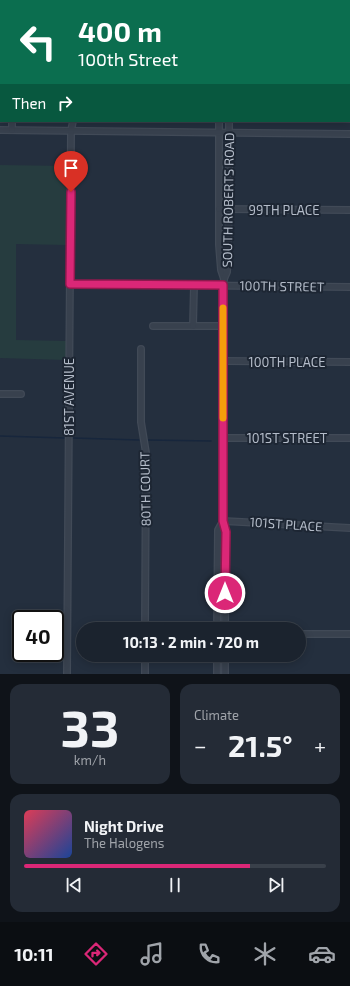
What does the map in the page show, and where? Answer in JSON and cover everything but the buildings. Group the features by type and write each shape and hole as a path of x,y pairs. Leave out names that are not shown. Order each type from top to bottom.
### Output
{"street":[{"path":"12,122 12,130"},
{"name":"81ST AVENUE","path":"67,674 71,131 73,122"},
{"name":"SOUTH ROBERTS ROAD","path":"219,122 219,209 221,270 224,282 223,521 226,532 225,622"},
{"name":"SOUTH ROBERTS ROAD","path":"224,282 227,272 229,209 229,122"},
{"path":"0,130 350,134"},
{"name":"99TH PLACE","path":"219,209 350,210"},
{"name":"100TH STREET","path":"70,284 194,285 224,282 350,287"},
{"path":"193,326 194,285"},
{"path":"153,326 223,326"},
{"name":"80TH COURT","path":"141,349 141,430 146,453 145,622"},
{"name":"100TH PLACE","path":"224,361 350,362"},
{"path":"0,394 21,394"},
{"name":"101ST STREET","path":"223,438 350,438"},
{"name":"SOUTH ROBERTS ROAD","path":"217,622 218,530 223,521"},
{"name":"101ST PLACE","path":"223,521 350,528"},
{"path":"306,634 350,634"},
{"path":"145,662 145,674"},
{"path":"217,662 217,674"},
{"path":"225,662 225,674"}],"green space":[{"path":"0,165 68,166 66,245 16,244 16,340 66,341 66,360 0,358"}],"waterway":[{"path":"0,436 65,438"},
{"path":"73,438 139,440"},
{"path":"148,440 211,441"}],"slow traffic":[{"path":"223,308 223,418"}],"route":[{"path":"71,192 70,284 223,285 223,521 226,532 225,593"}]}
